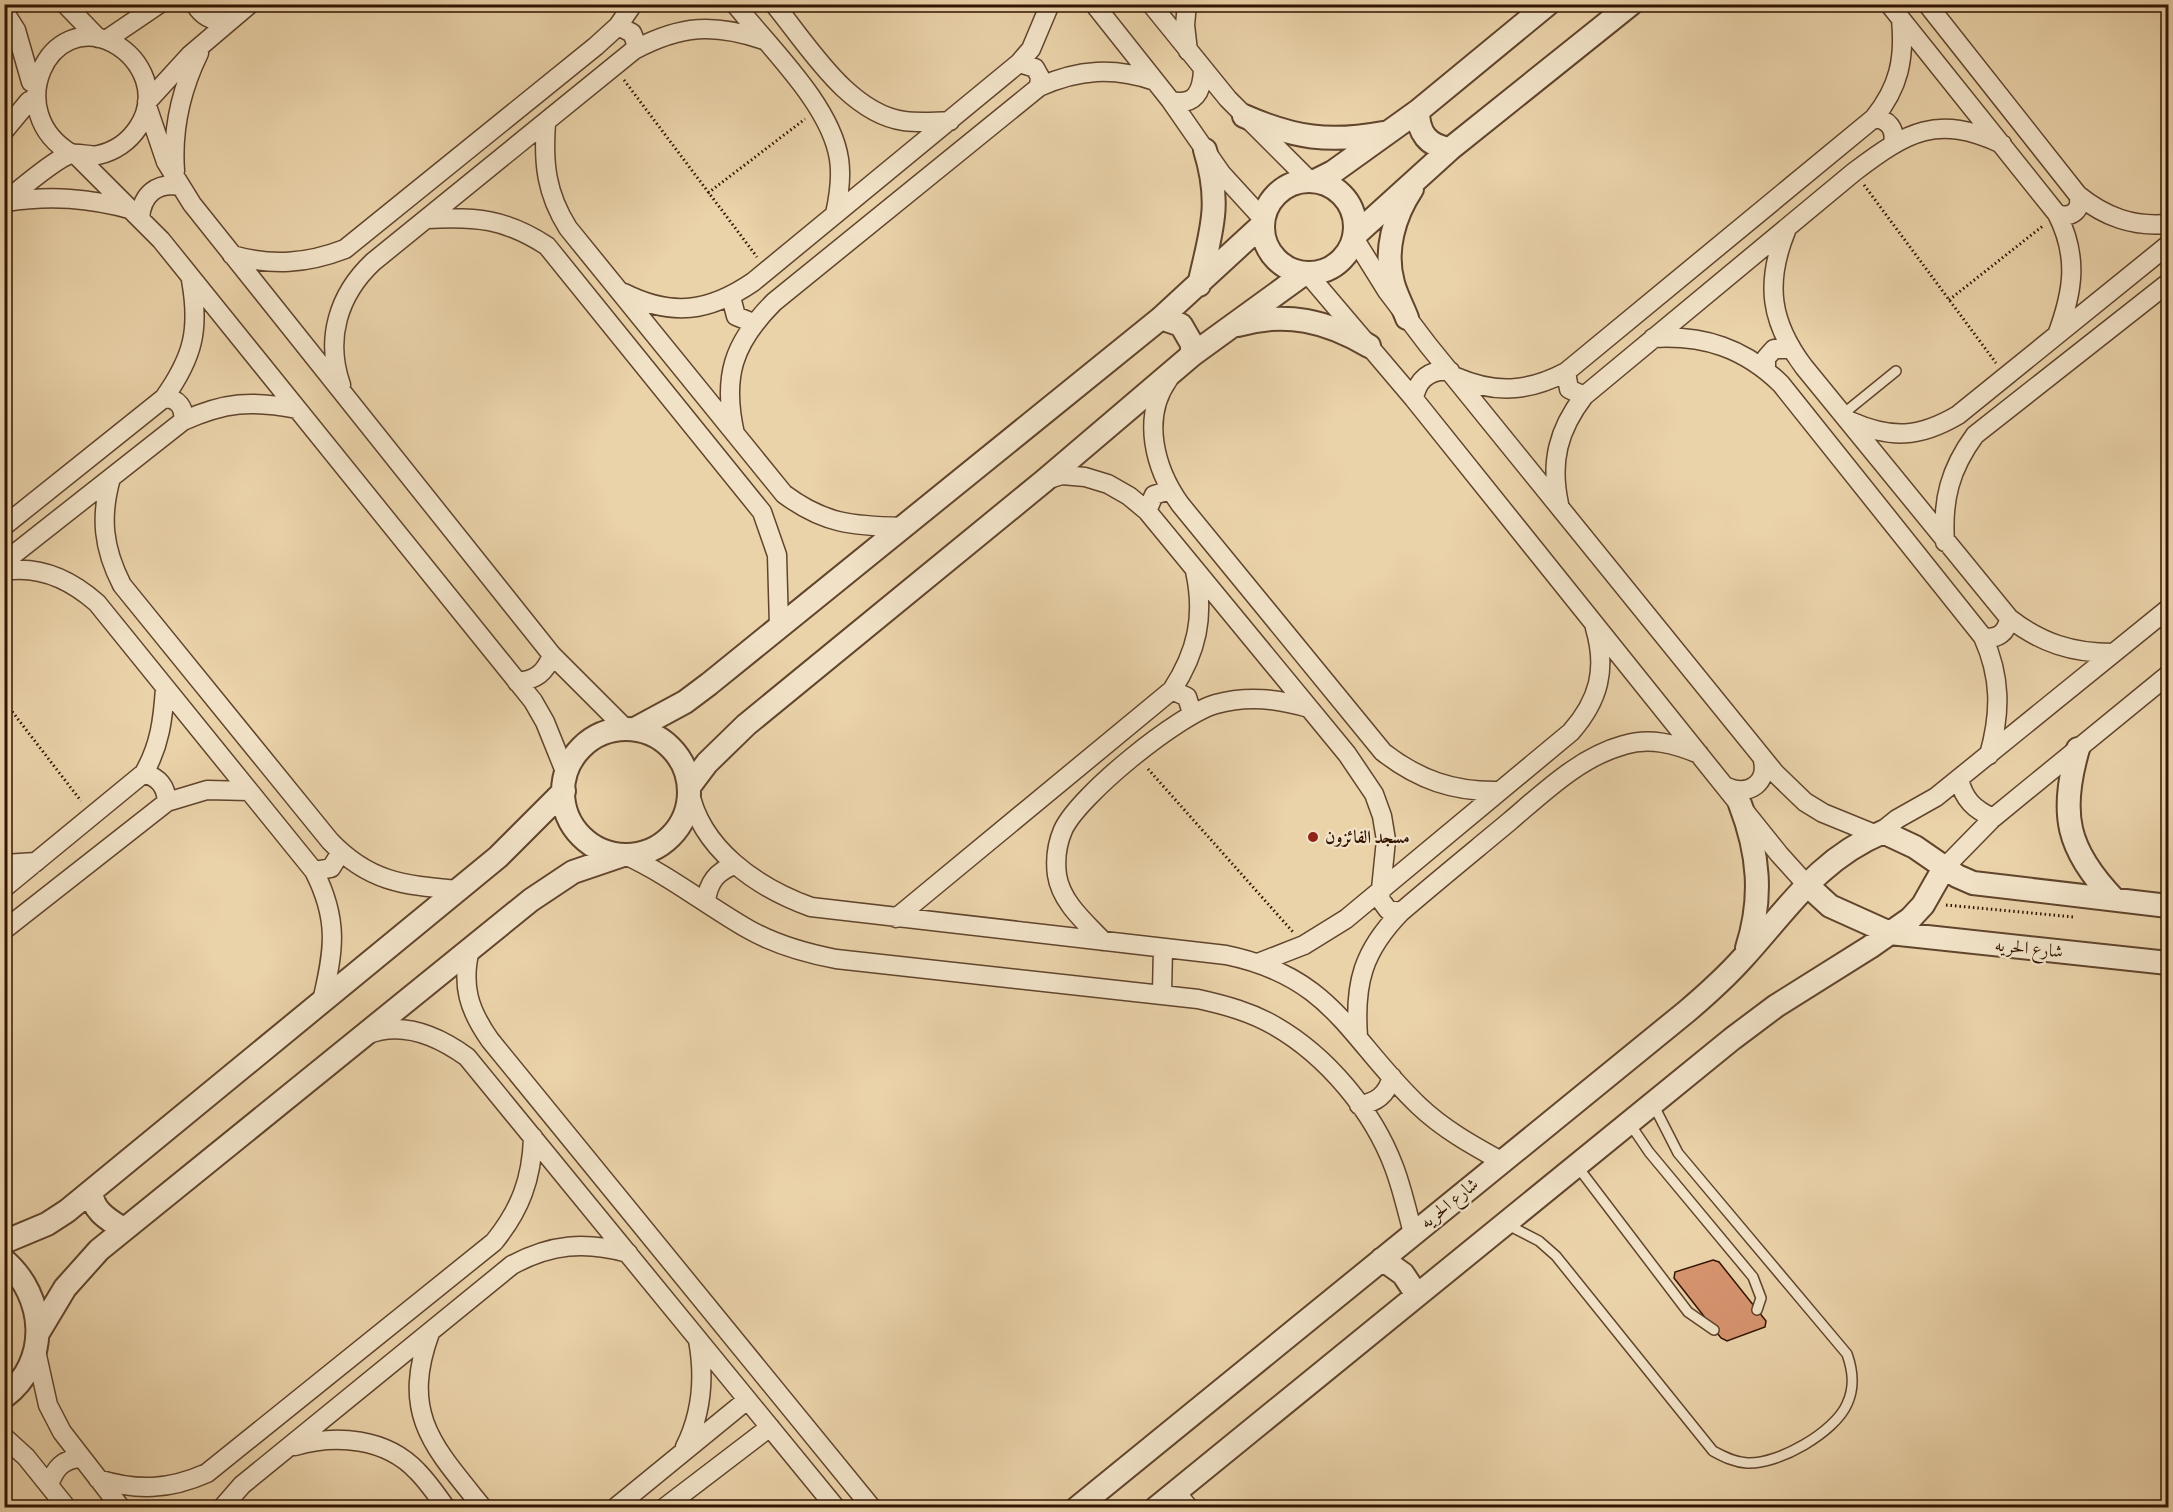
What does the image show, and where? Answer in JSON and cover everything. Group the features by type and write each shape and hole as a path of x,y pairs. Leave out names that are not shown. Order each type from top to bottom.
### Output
{"street":[{"path":"65,4 102,39 124,49 138,64 145,82 147,104 158,144 177,183 232,255 552,656 630,729"},
{"path":"159,4 102,39 80,38 63,42 48,52 37,66 31,82 29,101 33,118 42,134 56,146 74,154 95,156 121,145 141,124 147,104 203,43 250,4"},
{"path":"195,4 202,15 211,19 229,21"},
{"path":"232,255 254,261 301,262 345,249 618,26 633,4"},
{"path":"735,4 819,108 832,133 839,160 840,187 836,214"},
{"path":"774,4 843,88 860,103 881,114 903,121 950,121"},
{"path":"618,291 662,308 686,309 709,306 730,297 767,271 1019,63 1031,49 1050,4"},
{"path":"1094,4 1171,101 1204,150 1263,221"},
{"path":"1151,4 1203,70 1244,116 1313,181 1335,189 1343,196 1353,214 1354,237 1368,263 1407,318 1762,758 1805,802 1822,813 1876,835 1882,832 1905,841 1944,868 1973,883 1991,887 2169,906"},
{"path":"1187,4 1185,25 1188,51"},
{"path":"1548,4 1418,111 1333,172 1313,181 1289,185 1280,191 1266,208 1263,221 1265,242 1274,258 1294,271 1306,273 1318,273 1337,264 1345,256 1354,237 1450,149 1631,4"},
{"path":"1889,4 2057,214 2066,232 2073,271 2067,310 2057,335"},
{"path":"1927,4 2078,195 2096,209 2115,219 2137,224 2169,224"},
{"path":"4,11 19,38 31,82"},
{"path":"1414,399 1419,382 1425,376 1441,370 1475,385 1499,390 1522,389 1545,383 1566,372 1874,118 1887,102 1900,73 1903,41 1901,19"},
{"path":"618,26 632,33 636,43 634,50"},
{"path":"345,395 336,370 333,344 337,318 343,302 362,272 634,50 658,37 711,27 738,31 764,39"},
{"path":"177,183 174,153 182,96 203,43"},
{"path":"1019,63 1035,68 1040,77 1039,87"},
{"path":"735,434 730,411 729,388 732,365 753,323 774,302 1039,87 1081,72 1106,70 1131,73 1155,81"},
{"path":"1171,101 1185,103 1196,97 1203,86 1203,70"},
{"path":"819,108 833,105 843,88"},
{"path":"4,131 29,101"},
{"path":"1418,111 1418,123 1422,133 1439,147 1450,149"},
{"path":"1244,116 1278,131 1314,139 1351,139 1388,133"},
{"path":"1874,118 1886,121 1890,125 1894,136 1893,143"},
{"path":"546,123 545,174 549,193 568,228 784,494 804,509 826,519 849,525 902,527"},
{"path":"1559,506 1554,482 1555,459 1560,436 1570,414 1584,396 1854,172 1893,143 1914,134 1936,129 1959,129 1981,134 2002,144"},
{"path":"1199,285 1213,229 1216,202 1213,175 1204,150"},
{"path":"4,202 74,154"},
{"path":"74,154 137,214 190,275 517,682 545,722 565,782 566,807 581,835 608,852 624,855 648,866 750,930 777,943 836,959 1161,993 1198,999 1238,1009 1275,1026 1308,1049 1338,1078 1359,1104 1394,1166 1413,1233"},
{"path":"1407,318 1392,282 1390,244 1400,206 1422,175"},
{"path":"137,214 144,199 151,192 168,184 177,183"},
{"path":"2057,214 2067,216 2075,213 2080,204 2078,195"},
{"path":"4,202 69,197 102,201 137,214"},
{"path":"427,219 481,218 520,230 547,246 762,512 777,555 779,626"},
{"path":"630,729 685,702 1161,318 1199,285 1263,221"},
{"path":"547,246 556,231 568,228"},
{"path":"1787,228 1778,251 1773,276 1773,301 1779,326 1790,349 2009,618 2027,632 2058,646 2091,653 2113,654"},
{"path":"1845,417 1869,429 1904,434 1938,427 1958,415 2169,245"},
{"path":"345,249 347,265 362,272"},
{"path":"4,1397 27,1372 37,1342 65,1288 80,1268 123,1229 552,885 596,862 642,853 658,847 682,822 688,807 689,788 707,763 746,725 1044,481 1172,374 1191,355 1306,273"},
{"path":"1306,273 1414,399 1702,755 1779,854 1806,884"},
{"path":"4,526 164,398 183,371 194,340 196,308 190,275"},
{"path":"1945,542 1945,496 1951,474 1961,453 1975,435 2169,283"},
{"path":"730,297 736,316 753,323"},
{"path":"1230,327 1258,319 1287,317 1316,321 1344,331 1369,346"},
{"path":"1161,318 1181,325 1192,344 1191,355"},
{"path":"1653,338 1678,336 1717,343 1747,356 1781,384 1983,637 1993,659 1998,683 1999,707 1989,755"},
{"path":"1766,370 1766,358 1774,349 1790,349"},
{"path":"1566,372 1569,389 1584,396"},
{"path":"1172,374 1158,394 1154,418 1154,443 1160,468 1170,490 1383,752 1409,770 1437,784 1478,792 1499,792"},
{"path":"164,398 170,398 180,404 183,410 183,421"},
{"path":"4,562 183,421 210,409 238,403 268,403 297,409"},
{"path":"1958,415 1961,430 1975,435"},
{"path":"1044,481 1062,475 1086,477 1119,490 1147,511 1194,566 1362,772 1379,809 1386,840 1380,899 1384,907 1392,912 1401,912"},
{"path":"111,478 105,499 105,543 122,585 341,852 360,868 382,879 405,885 457,890"},
{"path":"1147,511 1154,495 1170,490"},
{"path":"762,512 771,515 780,512 785,504 784,494"},
{"path":"896,918 1172,690 1186,668 1197,636 1200,592 1194,566"},
{"path":"4,570 37,570 59,577 80,588 97,603 314,871 326,894 333,920 334,946 322,1001"},
{"path":"97,603 107,590 122,585"},
{"path":"1876,835 1897,819 1936,797 2169,609"},
{"path":"1983,637 2001,634 2009,618"},
{"path":"1258,963 1304,945 1346,919 1571,732 1587,714 1597,692 1601,668 1600,644 1593,620"},
{"path":"517,682 540,675 548,666 552,656"},
{"path":"1155,1508 1653,1103 1776,1006 1890,933 1923,905 1944,868 1994,818 2169,675"},
{"path":"4,888 144,773 155,755 161,735 165,688"},
{"path":"1172,690 1187,697 1192,713"},
{"path":"1103,941 1065,898 1057,876 1056,852 1063,830 1076,810 1137,756 1192,713 1238,699 1278,700 1310,708"},
{"path":"4,1242 47,1224 92,1191 522,836 565,782 579,750 588,741 606,732 630,729 649,733 672,748 684,766 693,808 704,828 735,865 785,898 811,907 1226,955 1258,963 1287,975 1314,992 1338,1012 1392,1077 1442,1125 1501,1161"},
{"path":"1358,1037 1356,1009 1359,981 1368,955 1382,932 1401,912 1543,794 1601,752 1626,744 1652,741 1702,755"},
{"path":"2078,749 2069,781 2068,814 2076,846 2091,875 2114,899"},
{"path":"1362,772 1378,768 1383,752"},
{"path":"1733,796 1756,786 1764,773 1762,758"},
{"path":"1525,770 1542,780 1543,794"},
{"path":"144,773 159,780 164,786 167,802"},
{"path":"1959,779 1962,792 1969,803 1994,818"},
{"path":"4,930 167,802 207,790 249,791"},
{"path":"1733,796 1752,833 1758,864 1759,896 1754,927 1744,957"},
{"name":"شارع الحريه","path":"1077,1508 1686,1012 1744,957 1806,884 1841,854 1876,835"},
{"path":"314,871 331,868 341,852"},
{"path":"4,864 38,862"},
{"path":"706,902 711,882 726,868 735,865"},
{"name":"شارع الحريه","path":"1806,884 1830,906 1890,933 2169,963"},
{"path":"1161,993 1163,948"},
{"path":"470,949 465,985 469,1005 490,1040 872,1508"},
{"path":"359,1038 380,1029 403,1029 426,1034 448,1043 467,1058 836,1508"},
{"path":"467,1058 475,1044 490,1040"},
{"path":"1359,1104 1377,1100 1384,1094 1392,1077"},
{"path":"98,1479 142,1489 164,1487 207,1473 494,1242 508,1224 524,1194 532,1161 533,1137"},
{"path":"92,1191 91,1199 98,1210 123,1229"},
{"path":"494,1242 506,1248 512,1259 512,1265"},
{"path":"222,1508 242,1485 512,1265 534,1253 558,1246 589,1245 628,1253"},
{"path":"1382,1258 1403,1274 1417,1295"},
{"path":"4,1260 16,1270 29,1289 36,1311 37,1342 48,1406 62,1432 121,1508"},
{"path":"431,1331 423,1353 419,1399 423,1422 439,1454 483,1508"},
{"path":"682,1453 699,1409 702,1362 697,1338"},
{"path":"615,1508 747,1400"},
{"path":"664,1508 770,1427"},
{"path":"4,1437 49,1485 67,1508"},
{"path":"288,1448 315,1440 343,1438 371,1443 396,1455 416,1469 446,1508"},
{"path":"416,1469 416,1464 422,1454 427,1451 439,1454"},
{"path":"49,1485 53,1474 64,1461 81,1458"},
{"path":"223,1460 226,1478 242,1485"}],"lane":[{"path":"1845,417 1896,371"},
{"path":"1506,1224 1539,1240 1556,1256 1713,1451 1730,1461 1750,1463 1769,1459 1798,1448 1820,1434 1837,1419 1850,1397 1852,1371 1847,1354 1678,1153 1653,1103"},
{"path":"1630,1122 1649,1152 1753,1277 1761,1298 1757,1310"},
{"path":"1577,1166 1688,1312 1714,1330"},
{"path":"1179,1489 1195,1508"}],"path":[{"path":"614,67 767,271"},
{"path":"708,193 819,108"},
{"path":"1854,172 2006,377"},
{"path":"1949,300 2057,214"},
{"path":"4,701 93,817"},
{"path":"1137,756 1304,945"},
{"path":"1943,914 1943,904 2077,918"}],"building":[{"path":"1713,1260 1719,1262 1766,1321 1765,1327 1727,1341 1721,1338 1674,1278 1675,1272"}],"place":[{"name":"مسجد الفائزون","path":"1313,837"}]}
